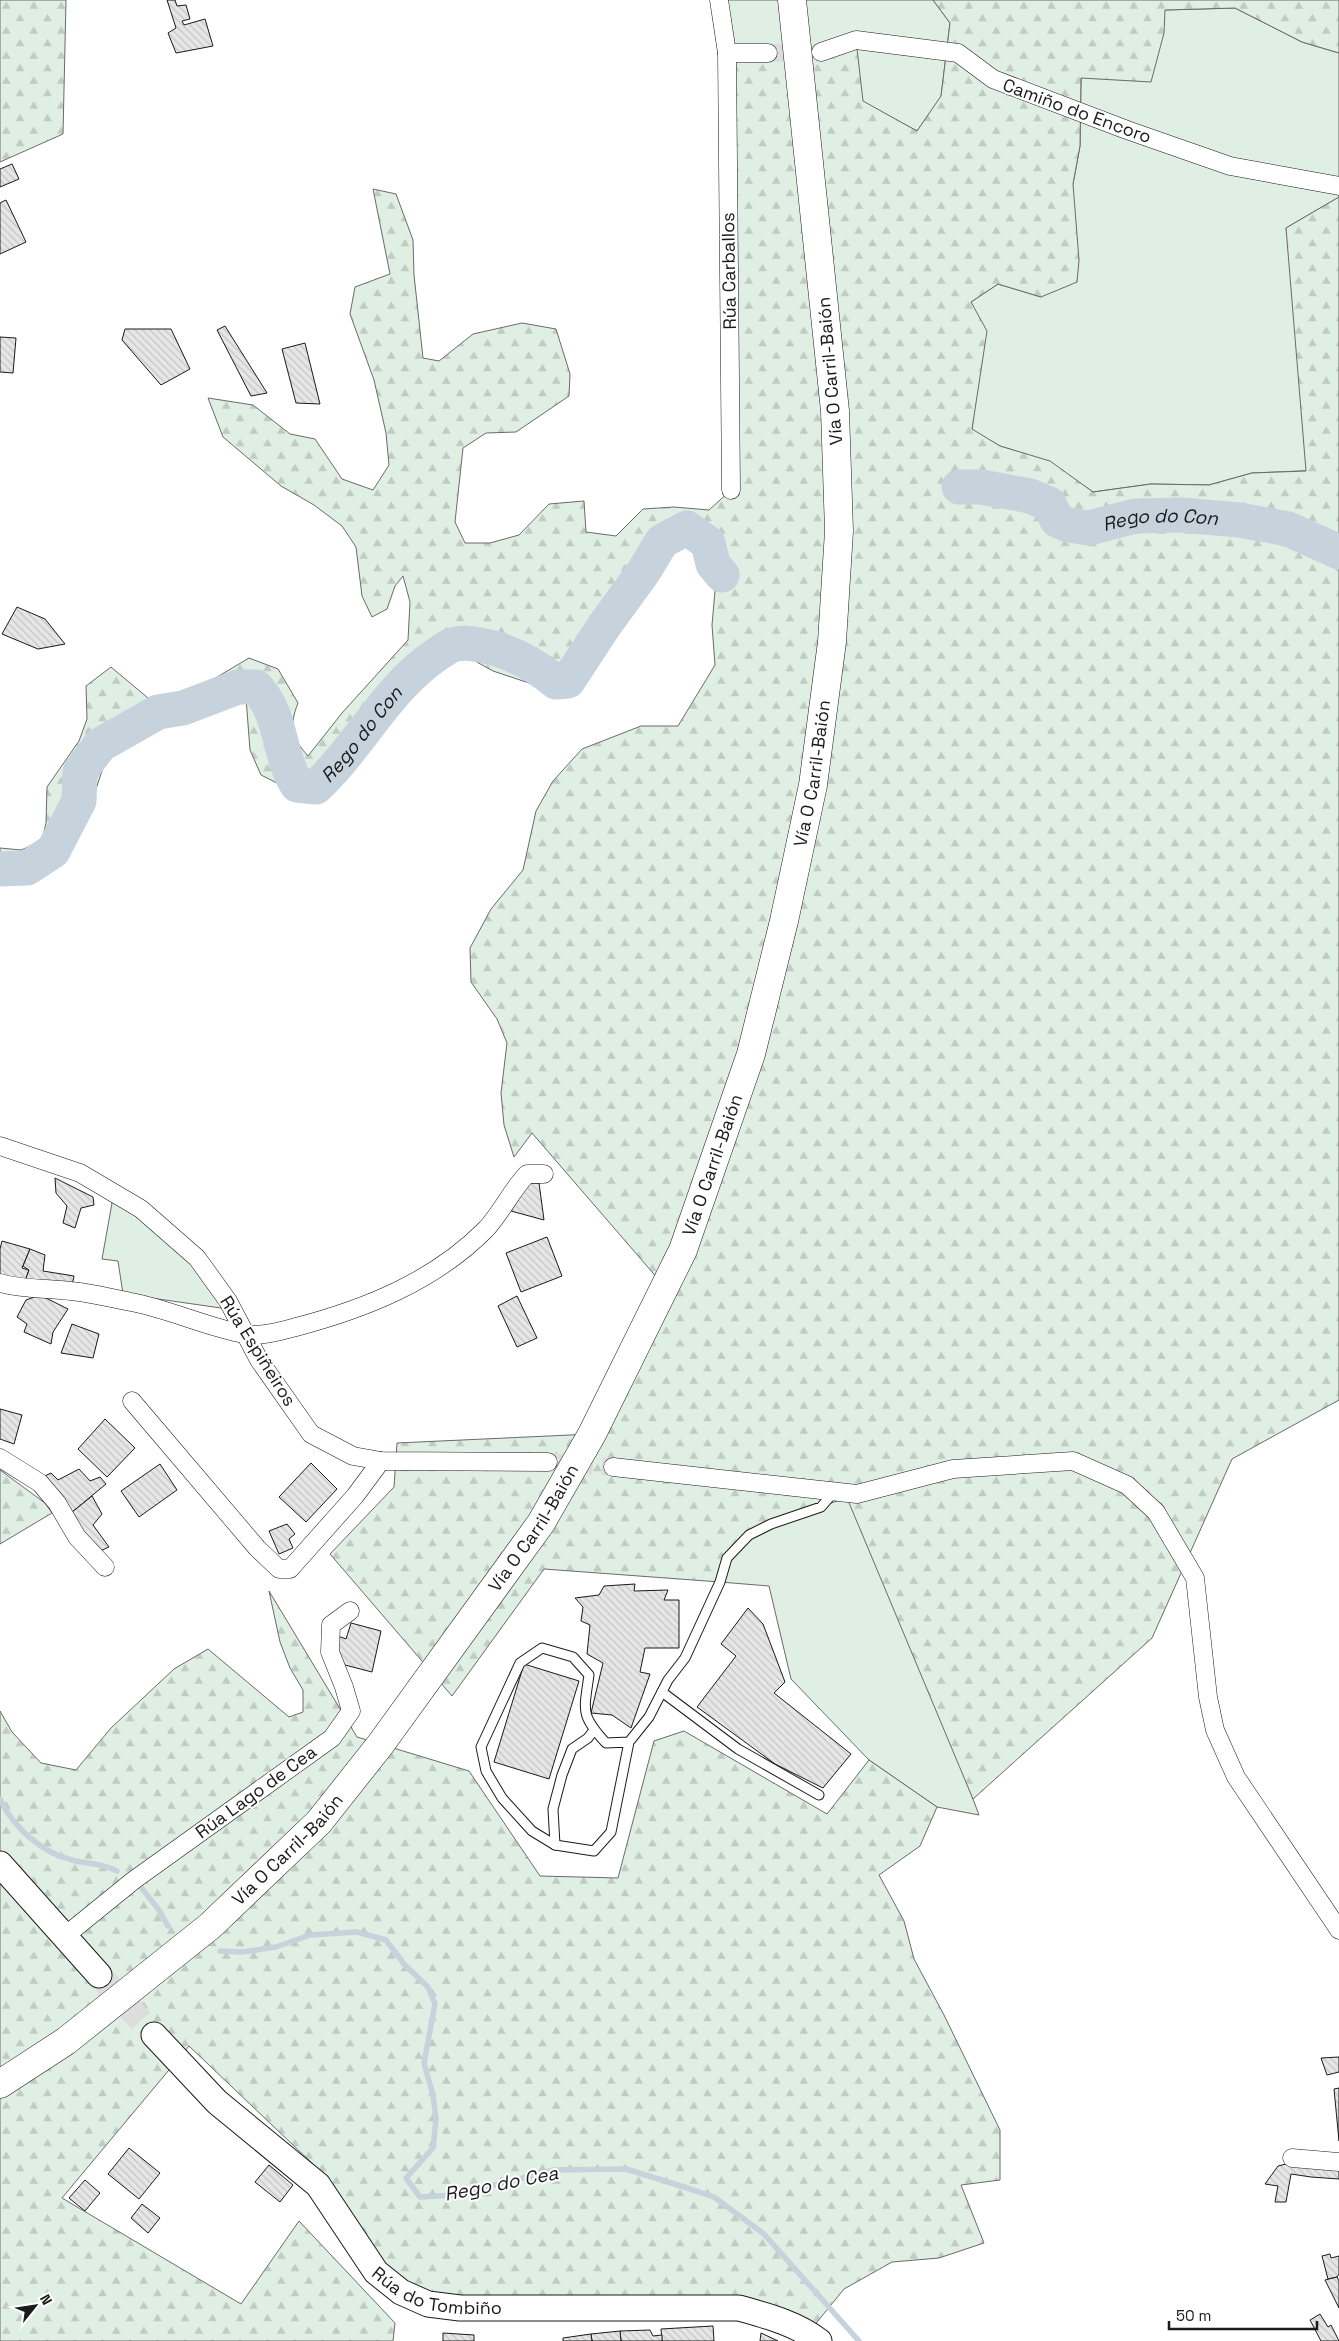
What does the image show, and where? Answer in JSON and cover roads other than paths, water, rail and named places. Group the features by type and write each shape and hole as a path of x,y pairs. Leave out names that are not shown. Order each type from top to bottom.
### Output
{"highway":[{"name":"Vía O Carril-Baión","path":"0,2084 66,2041 210,1926 319,1822 380,1745 541,1523 592,1434 683,1250 753,1045 784,921 813,785 832,642 839,531 835,412 792,0"}],"street":[{"name":"Rúa Carballos","path":"719,0 727,53 731,490"},
{"name":"Camiño do Encoro","path":"821,52 856,40 958,53 993,79 1230,166 1339,186"},
{"path":"727,53 768,53"},
{"name":"Rúa Espiñeiros","path":"0,1146 80,1173 141,1209 197,1258 228,1301 259,1360 311,1434 353,1456 381,1461 548,1462"},
{"path":"0,1283 18,1288 72,1291 134,1302 246,1335 277,1332 324,1320 386,1297 424,1277 467,1246 487,1227 527,1174 544,1174"},
{"path":"132,1401 257,1548 279,1569 290,1569 355,1496 381,1461"},
{"path":"0,1458 40,1483 57,1503 77,1537 105,1567"},
{"path":"613,1467 857,1494 953,1469 1073,1461 1127,1485 1156,1512 1195,1578 1208,1697 1215,1730 1236,1777 1339,1930"},
{"name":"Rúa Lago de Cea","path":"65,1936 134,1880 332,1738 351,1711 330,1652 331,1625 350,1611"},
{"path":"0,1864 100,1975"},
{"name":"Rúa do Tombiño","path":"154,2035 217,2102 318,2184 376,2272 402,2292 428,2304 460,2308 739,2308 775,2318 808,2333 819,2341"},
{"path":"1292,2158 1339,2162"}],"lane":[{"path":"629,1742 606,1743 594,1730 584,1711 590,1675 573,1657 542,1648 520,1663 481,1747 486,1771 502,1798 532,1831 555,1845 594,1851 611,1832 629,1742 649,1717 668,1680 685,1658 720,1582 727,1558 749,1535 771,1524 822,1507 835,1492"},
{"path":"662,1692 738,1749 818,1795"},
{"path":"555,1845 553,1809 562,1774 572,1749 588,1738 594,1730"}],"waterway":[{"name":"Rego do Con","path":"959,487 981,487 1030,496 1049,504 1057,520 1068,525 1089,528 1135,516 1182,515 1239,520 1288,529 1339,552"},
{"name":"Rego do Con","path":"0,869 27,868 53,851 79,801 80,772 100,745 158,712 183,708 238,687 256,687 271,709 286,761 297,785 316,787 332,771 402,684 418,669 450,646 469,643 497,649 528,662 556,682 568,681 604,626 644,571 662,541 687,528 708,543 713,564 722,575"},
{"name":"Rego do Cea","path":"0,1799 21,1829 39,1845 61,1857 100,1865 117,1871"},
{"name":"Rego do Cea","path":"140,1886 159,1910 168,1926"},
{"name":"Rego do Cea","path":"220,1951 242,1952 276,1947 310,1935 357,1932 386,1940 404,1964 428,1987 435,2004 424,2063 433,2095 436,2119 433,2148 406,2178 420,2197 455,2195 554,2170 626,2169 681,2186 714,2197 764,2234 859,2341"}],"tunnel":[{"path":"768,53 821,52"},
{"path":"548,1462 613,1467"},
{"path":"99,1975 154,2035"}]}
